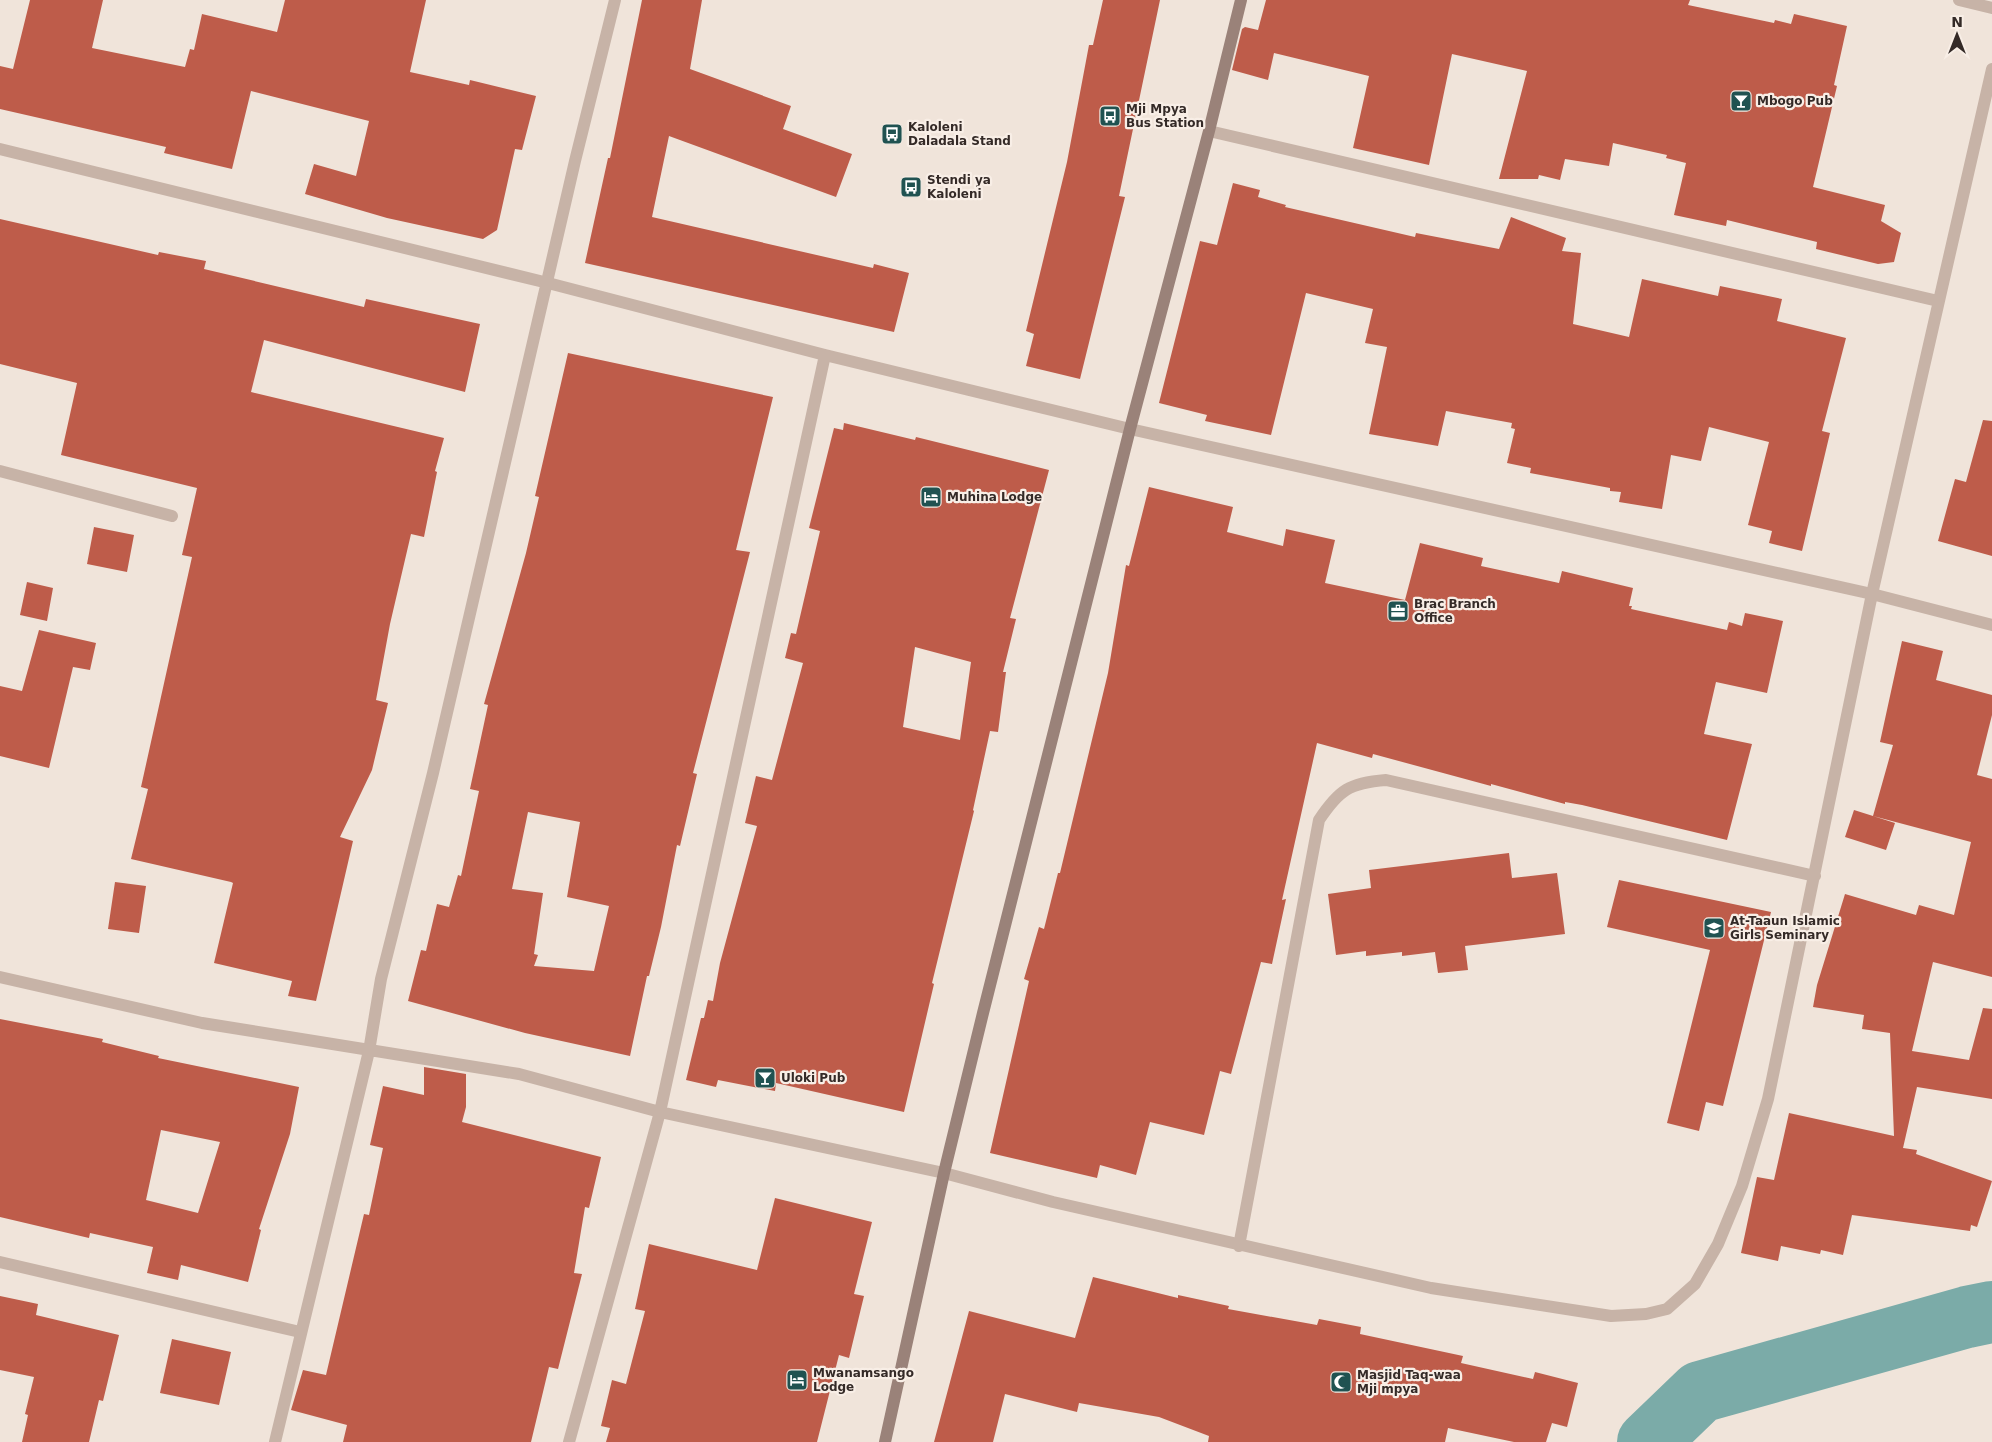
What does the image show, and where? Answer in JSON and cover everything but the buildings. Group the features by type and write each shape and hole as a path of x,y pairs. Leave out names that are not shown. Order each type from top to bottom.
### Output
{"street":[{"path":"275,1442 369,1051 381,979 433,773 575,161 615,0"},
{"path":"886,1442 944,1174 1130,429 1209,131 1241,0"},
{"path":"1959,0 1992,8"},
{"path":"0,976 202,1023 519,1074 660,1112 944,1174 1240,1246 1431,1288 1611,1316 1646,1314 1667,1309 1695,1284 1718,1244 1742,1186 1768,1099 1872,594 1992,69"},
{"path":"1209,131 1938,301"},
{"path":"0,149 548,283 825,355 1130,429 1872,594 1992,625"},
{"path":"570,1442 660,1112 825,355"},
{"path":"0,471 172,516"},
{"path":"1240,1246 1319,820 1336,795 1363,782 1386,780 1815,876"},
{"path":"0,1262 300,1332"}],"waterway":[{"path":"1648,1442 1700,1392 1967,1317 1992,1312"}],"place":[{"name":"Mbogo Pub","path":"1741,101"},
{"name":"Mji Mpya Bus Station","path":"1110,116"},
{"name":"Kaloleni Daladala Stand","path":"892,134"},
{"name":"Stendi ya Kaloleni","path":"911,187"},
{"name":"Muhina Lodge","path":"931,497"},
{"name":"Brac Branch Office","path":"1398,611"},
{"name":"At-Taaun Islamic Girls Seminary","path":"1714,928"},
{"name":"Uloki Pub","path":"765,1078"},
{"name":"Mwanamsango Lodge","path":"797,1380"},
{"name":"Masjid Taq-waa Mji mpya","path":"1341,1382"}]}
